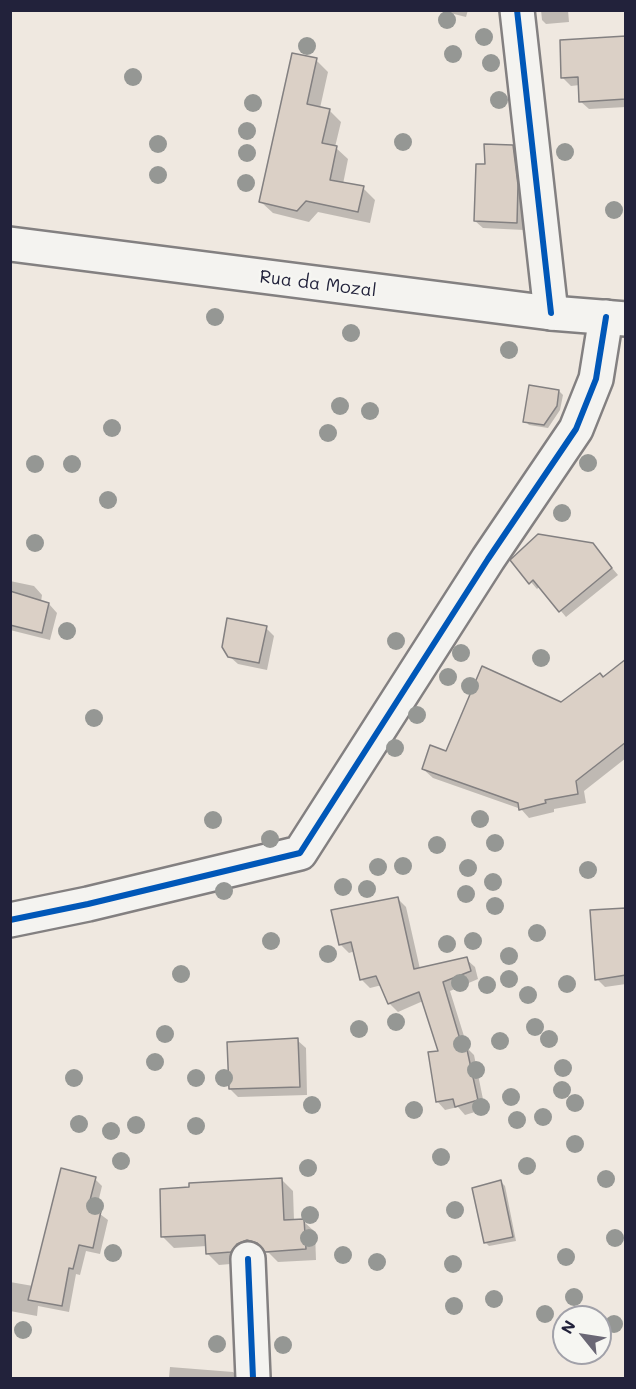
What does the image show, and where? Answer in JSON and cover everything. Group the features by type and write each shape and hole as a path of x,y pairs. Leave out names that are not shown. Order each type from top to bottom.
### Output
{"street":[{"path":"517,10 551,313"},
{"name":"Rua da Mozal","path":"10,244 551,313 616,318"},
{"path":"10,920 88,904 300,853 488,559 576,429 596,379 616,318"},
{"path":"248,1259 253,1378"}],"building":[{"path":"626,36 626,99 579,102 578,77 561,78 560,40"},
{"path":"292,53 317,58 307,104 330,109 322,143 337,146 330,180 364,186 358,212 306,201 297,211 259,202"},
{"path":"484,144 513,145 518,185 517,223 474,221 476,164 485,164"},
{"path":"529,385 559,390 557,406 544,425 523,422"},
{"path":"538,534 593,543 612,568 559,612 533,580 529,584 510,560"},
{"path":"10,591 49,603 42,633 10,625"},
{"path":"227,618 267,626 259,663 228,657 222,647"},
{"path":"626,659 626,742 576,781 578,794 545,800 546,803 519,810 518,803 422,769 430,745 446,751 482,666 561,702 600,673 603,677"},
{"path":"398,897 414,969 467,957 471,971 443,982 462,1046 466,1045 478,1100 455,1107 453,1099 436,1102 428,1052 438,1051 419,992 388,1004 376,976 360,980 351,942 339,945 331,910"},
{"path":"626,908 626,975 595,980 590,910"},
{"path":"298,1038 300,1087 229,1089 227,1042"},
{"path":"61,1168 96,1177 88,1208 101,1211 93,1248 79,1245 73,1269 69,1268 62,1306 28,1300"},
{"path":"282,1178 284,1220 304,1219 306,1249 265,1252 257,1243 247,1240 237,1244 231,1252 206,1254 205,1235 161,1237 160,1189 189,1187 189,1183"},
{"path":"501,1180 513,1237 484,1243 472,1188"}],"cycle path":[{"path":"517,10 551,313"},
{"path":"10,920 88,904 300,853 488,559 576,429 596,379 606,317"},
{"path":"248,1259 253,1378"}]}
